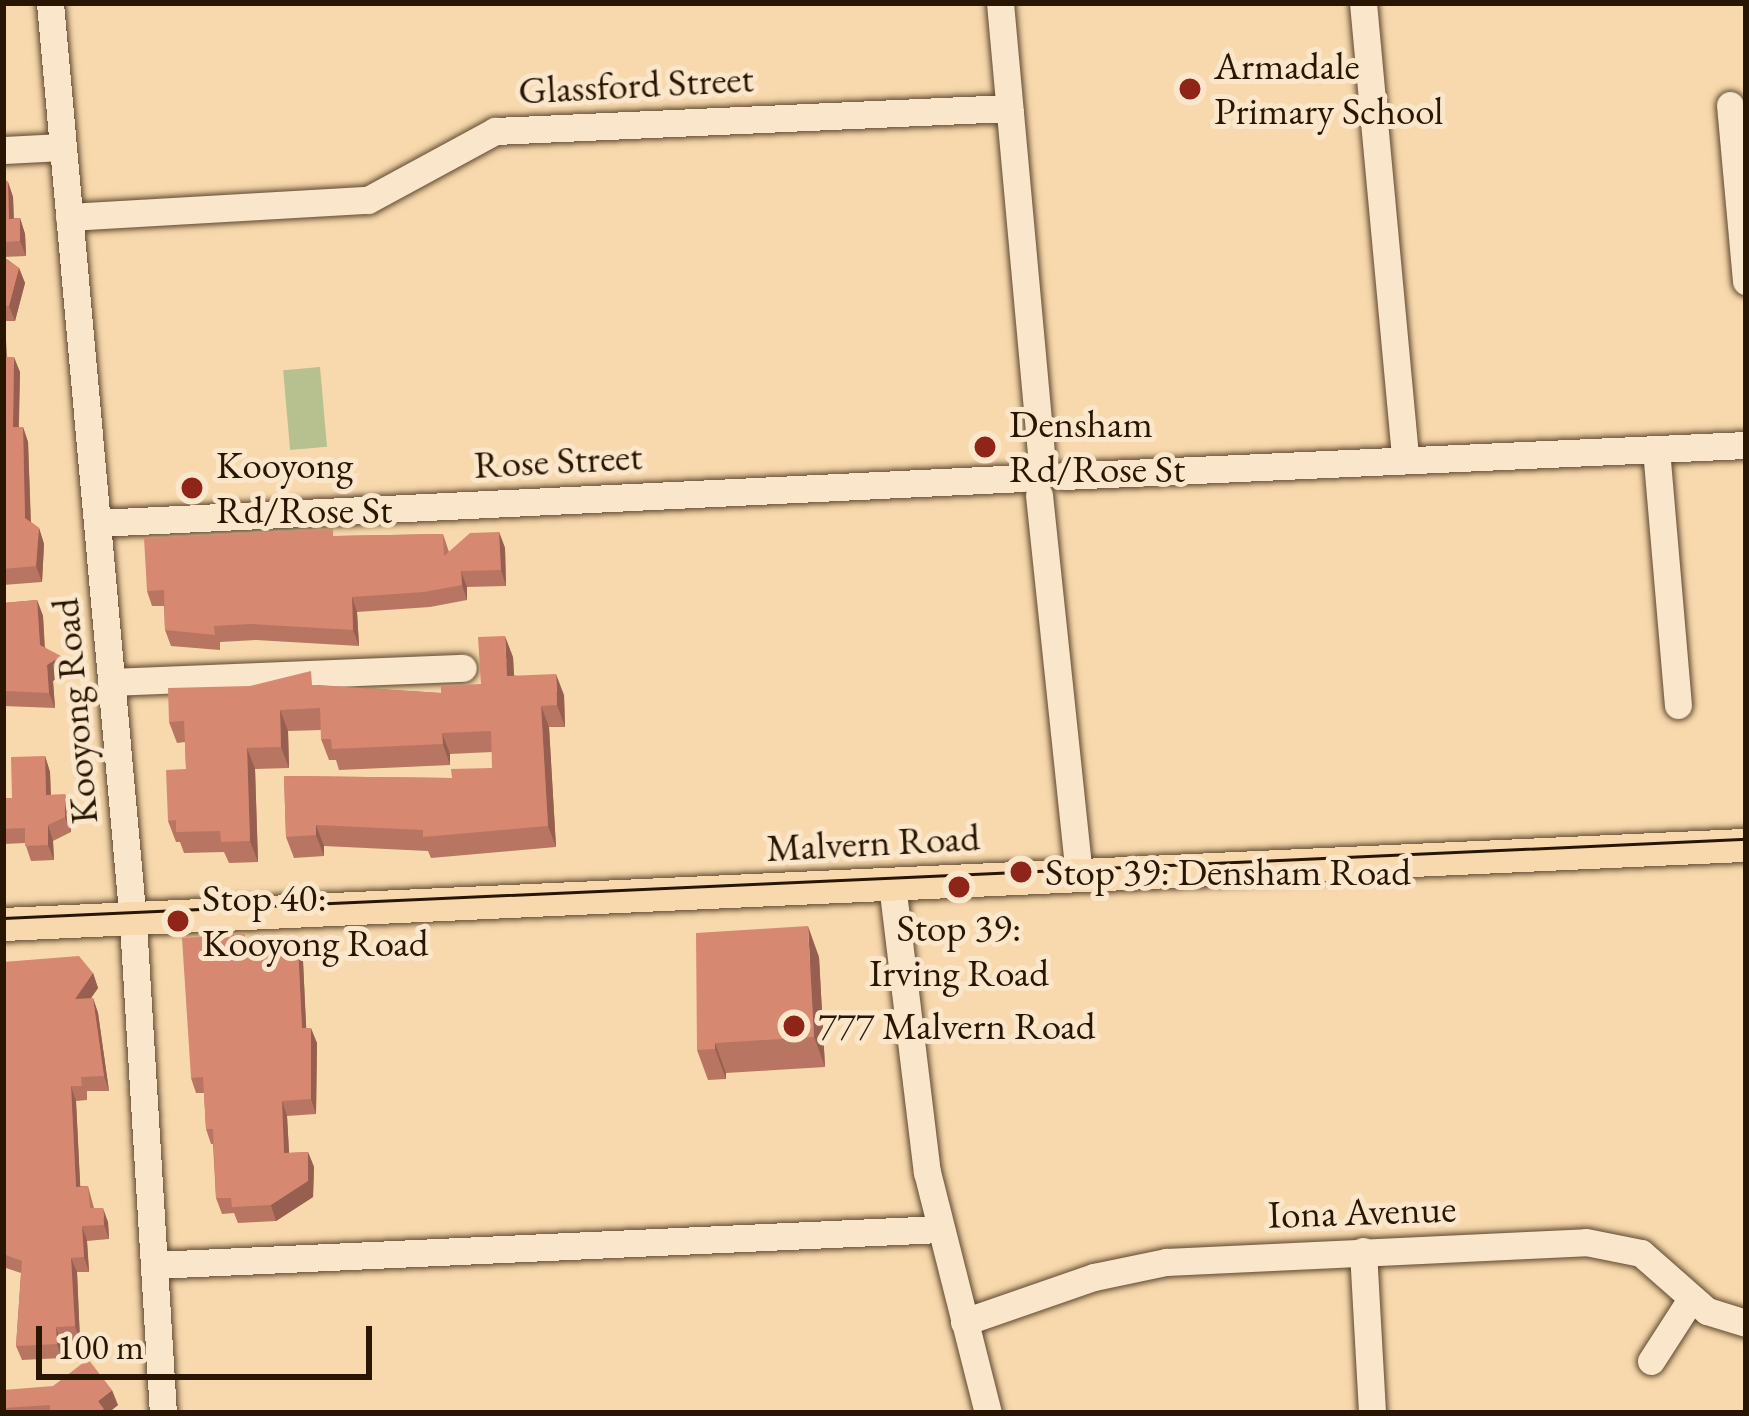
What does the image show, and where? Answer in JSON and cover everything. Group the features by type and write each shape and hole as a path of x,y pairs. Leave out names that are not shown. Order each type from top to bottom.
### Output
{"main road":[{"name":"Malvern Road","path":"3,923 1746,845"}],"street":[{"name":"Kooyong Road","path":"50,3 132,918 163,1413"},
{"path":"1000,3 1079,876"},
{"path":"1364,3 1405,460"},
{"path":"1730,105 1746,281"},
{"name":"Glassford Street","path":"69,217 368,200 494,131 1010,108"},
{"path":"3,150 63,147"},
{"name":"Rose Street","path":"97,523 1746,445"},
{"path":"1656,449 1678,705"},
{"path":"112,682 463,668"},
{"path":"892,884 917,1116 940,1229 988,1413"},
{"path":"154,1265 940,1229"},
{"name":"Iona Avenue","path":"964,1322 1094,1276 1166,1262 1619,1244 1654,1261 1691,1299 1746,1323"},
{"path":"1364,1251 1372,1413"},
{"path":"1651,1361 1691,1299"}],"green space":[{"path":"320,367 327,447 290,450 283,370"}],"building":[{"path":"3,178 8,182 9,219 20,218 20,241 3,242"},
{"path":"3,257 19,268 9,306 3,306"},
{"path":"3,357 14,357 13,427 23,427 25,518 39,528 36,566 3,569"},
{"path":"333,529 333,536 443,534 444,556 470,533 499,532 501,570 461,571 462,585 424,592 352,597 353,630 251,624 214,626 215,635 165,630 164,590 147,591 144,538"},
{"path":"37,600 40,645 61,656 47,665 49,693 3,691 3,603"},
{"path":"505,636 507,676 556,674 557,705 541,706 548,826 423,837 423,830 316,825 316,835 286,837 284,776 452,778 451,769 492,768 491,731 442,733 443,744 332,749 331,739 321,739 320,708 280,710 281,747 247,748 250,841 221,842 220,831 176,832 176,820 168,821 166,770 186,769 184,721 169,722 168,688 250,686 311,671 312,685 441,693 441,686 481,684 478,637"},
{"path":"45,756 46,795 65,794 65,817 48,825 48,845 25,846 25,828 3,829 3,798 12,798 11,757"},
{"path":"808,926 814,1037 715,1043 715,1049 697,1050 696,933"},
{"path":"244,934 245,948 298,946 302,1028 311,1028 311,1099 282,1101 284,1153 308,1152 308,1181 271,1205 232,1207 231,1198 216,1198 213,1129 206,1129 203,1077 191,1078 182,938"},
{"path":"79,956 93,973 75,999 93,998 104,1076 81,1077 82,1086 71,1086 76,1187 88,1186 90,1208 103,1208 104,1225 82,1226 84,1257 71,1258 75,1326 56,1327 57,1344 16,1346 22,1261 3,1254 3,962"},
{"path":"88,1359 112,1390 98,1401 104,1409 98,1413 50,1413 50,1405 3,1408 3,1390 53,1386"}],"tram line":[{"path":"3,918 1746,839"}],"place":[{"name":"Armadale Primary School","path":"1190,89"},
{"name":"Densham Rd/Rose St","path":"985,447"},
{"name":"Kooyong Rd/Rose St","path":"192,488"},
{"name":"Stop 39: Densham Road","path":"1021,872"},
{"name":"Stop 39: Irving Road","path":"959,887"},
{"name":"Stop 40: Kooyong Road","path":"178,921"},
{"name":"777 Malvern Road","path":"794,1026"}]}
